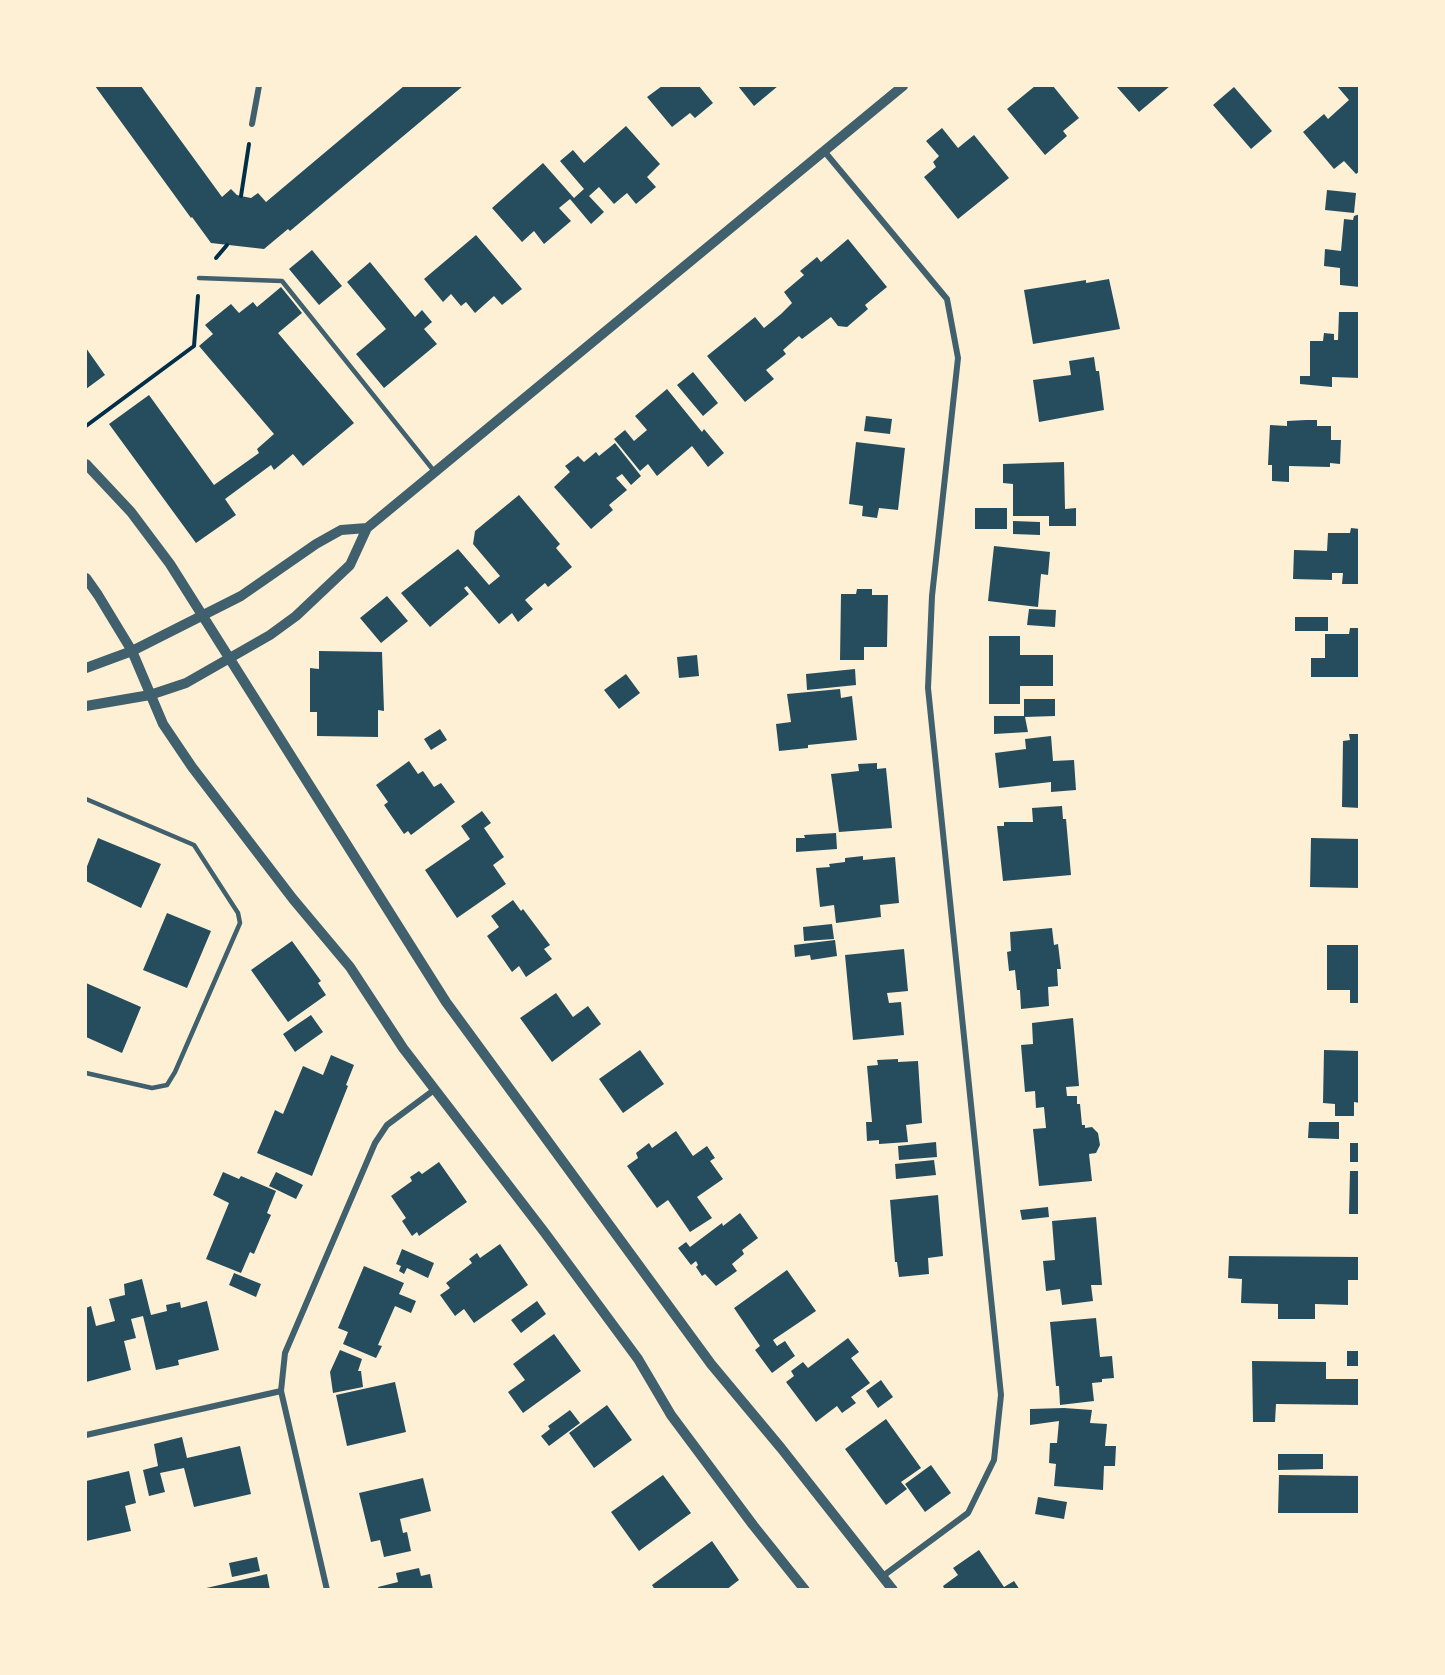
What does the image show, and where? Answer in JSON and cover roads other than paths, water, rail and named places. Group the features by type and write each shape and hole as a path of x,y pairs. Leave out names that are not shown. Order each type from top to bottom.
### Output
{"street":[{"path":"252,124 259,86"},
{"path":"86,706 150,695 186,683 270,635 314,600 350,565 367,528 903,86"},
{"path":"824,152 946,299 958,358 932,596 928,688 1001,1395 994,1460 968,1513 883,1576"},
{"path":"86,464 131,512 170,564 453,1012 711,1364 781,1448 893,1590"},
{"path":"86,668 132,651 241,596 316,544 341,530 367,528"},
{"path":"86,578 132,651 163,724 192,766 293,899 350,966 403,1048 545,1233 638,1359 671,1415 805,1590"},
{"path":"327,1590 281,1391 285,1353 375,1143 387,1125 434,1090"},
{"path":"86,1435 281,1391"}],"lane":[{"path":"199,278 282,281 434,471"},
{"path":"86,799 194,845 238,912 240,923 176,1072 167,1085 152,1088 86,1073"}]}
